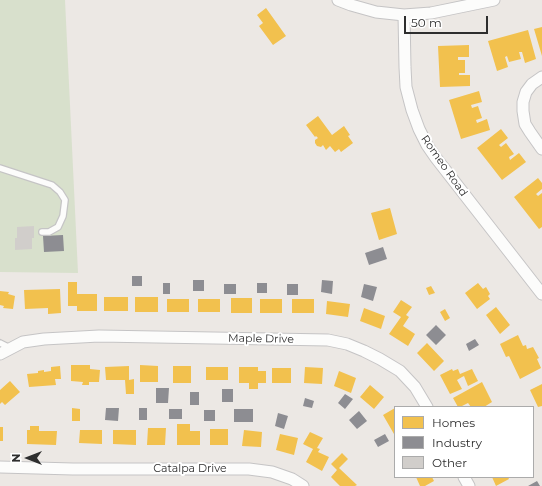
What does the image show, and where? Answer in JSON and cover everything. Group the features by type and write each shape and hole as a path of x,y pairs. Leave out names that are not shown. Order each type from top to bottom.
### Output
{"street":[{"path":"338,0 376,12 404,15 432,13 494,0"},
{"name":"Romeo Road","path":"404,15 406,88 419,129 436,158 542,294"},
{"path":"542,77 532,84 526,92 523,102 523,111 525,124 542,149"},
{"name":"Maple Drive","path":"0,354 5,346 23,342 44,339 99,336 328,340 347,344 364,351 400,371 414,387 426,406"},
{"name":"Catalpa Drive","path":"0,467 73,469 249,469 272,472 292,479 303,486"}],"lane":[{"path":"0,168 52,185 60,192 65,200 63,216 58,227 49,232 42,232"}],"green space":[{"path":"0,0 65,0 78,273 0,272"}],"building: Homes":[{"path":"266,8 286,36 273,45 259,26 263,23 257,15"},
{"path":"542,27 542,56 534,29"},
{"path":"528,30 536,59 525,63 522,52 519,52 521,59 509,62 507,56 505,57 508,67 497,71 488,41"},
{"path":"469,45 469,57 458,57 458,60 465,60 465,73 459,73 459,75 470,75 470,86 440,87 438,46"},
{"path":"479,91 482,102 471,105 472,108 478,106 482,118 476,120 477,123 487,119 490,130 461,139 449,100"},
{"path":"318,116 332,135 344,126 353,143 341,152 339,149 335,152 330,146 326,150 323,145 321,147 317,146 315,140 318,138 316,136 315,137 306,125"},
{"path":"501,129 508,138 499,145 501,147 506,143 514,154 509,157 510,160 519,153 526,162 502,180 477,148"},
{"path":"538,178 542,183 542,189 536,194 538,196 542,193 542,227 539,229 514,197"},
{"path":"390,208 397,234 379,240 371,213"},
{"path":"68,282 77,282 77,294 97,294 97,311 77,311 77,306 68,306"},
{"path":"478,283 483,289 486,287 490,294 488,296 490,299 477,309 465,293"},
{"path":"431,286 435,293 429,295 426,288"},
{"path":"60,289 61,313 48,314 48,308 25,309 24,290"},
{"path":"0,291 9,292 8,294 15,296 13,309 3,308 4,306 0,305"},
{"path":"104,297 128,297 128,311 104,311"},
{"path":"135,297 158,297 158,312 135,312"},
{"path":"231,298 252,298 252,313 231,313"},
{"path":"167,299 189,299 189,312 167,312"},
{"path":"198,299 220,299 220,312 198,312"},
{"path":"260,299 282,299 282,313 260,313"},
{"path":"292,299 314,299 314,313 292,313"},
{"path":"401,300 412,307 406,315 409,317 403,326 415,334 408,346 389,334 401,317 393,312"},
{"path":"327,301 350,304 348,317 326,314"},
{"path":"496,307 510,325 500,334 486,315"},
{"path":"364,308 385,316 381,329 360,321"},
{"path":"445,309 450,318 445,321 440,312"},
{"path":"518,335 523,346 526,345 527,349 533,347 539,358 537,359 541,368 520,379 509,356 506,357 500,344"},
{"path":"427,343 444,361 434,371 417,353"},
{"path":"71,365 90,365 90,369 100,370 99,382 89,382 89,385 82,385 83,382 71,381"},
{"path":"140,365 158,366 158,382 140,382"},
{"path":"60,366 61,379 55,379 56,385 29,387 27,374 38,373 38,371 44,370 44,372 51,371 51,367"},
{"path":"129,366 129,380 134,379 134,394 126,394 125,380 106,380 105,367"},
{"path":"173,366 191,366 191,383 173,383"},
{"path":"206,367 228,367 228,380 206,380"},
{"path":"239,367 258,367 258,371 266,371 266,383 258,383 258,389 249,389 249,383 239,383"},
{"path":"305,367 323,368 322,384 304,383"},
{"path":"272,368 291,368 291,383 272,383"},
{"path":"452,369 453,371 458,369 460,374 472,369 478,381 468,386 464,376 457,380 462,389 450,394 440,375"},
{"path":"339,371 356,378 351,393 334,386"},
{"path":"10,381 20,392 5,405 2,402 0,404 0,390"},
{"path":"482,382 492,402 486,406 470,406 468,403 462,406 457,406 453,398"},
{"path":"542,384 542,406 538,407 530,390"},
{"path":"370,385 384,397 374,409 360,397"},
{"path":"72,408 80,409 80,421 72,421"},
{"path":"394,409 394,434 383,415"},
{"path":"177,424 190,424 190,431 200,431 200,445 177,445"},
{"path":"30,426 39,426 39,431 57,431 56,445 27,444 27,430 30,430"},
{"path":"0,427 3,427 3,441 0,441"},
{"path":"148,428 166,428 165,445 147,445"},
{"path":"210,429 228,429 228,445 210,445"},
{"path":"80,430 102,430 102,444 79,443"},
{"path":"113,430 136,430 136,445 113,444"},
{"path":"244,430 262,432 261,447 242,446"},
{"path":"310,432 323,438 317,448 320,449 318,452 329,457 322,471 306,462 313,449 303,444"},
{"path":"280,434 298,438 294,455 276,450"},
{"path":"342,453 348,459 339,468 357,485 355,486 340,486 331,477 337,470 331,464"},
{"path":"416,478 432,478 434,481 425,486 420,486"},
{"path":"492,478 508,478 509,479 496,486"}],"building: Industry":[{"path":"63,235 64,251 44,252 43,236"},
{"path":"383,247 387,259 369,265 365,253"},
{"path":"132,276 142,276 142,286 132,286"},
{"path":"193,280 204,280 204,291 193,291"},
{"path":"322,280 333,281 332,294 321,292"},
{"path":"163,283 170,283 170,294 163,294"},
{"path":"257,283 267,283 267,293 257,293"},
{"path":"224,284 236,284 236,294 224,294"},
{"path":"287,284 298,284 298,295 287,295"},
{"path":"364,284 377,287 373,301 361,297"},
{"path":"436,325 446,335 436,345 426,335"},
{"path":"475,339 479,345 469,351 466,344"},
{"path":"156,388 169,388 168,403 156,403"},
{"path":"222,389 233,389 233,402 222,402"},
{"path":"190,392 199,392 199,405 190,405"},
{"path":"345,394 353,399 345,409 338,403"},
{"path":"305,398 314,401 312,408 303,406"},
{"path":"106,408 119,408 118,421 105,420"},
{"path":"139,408 147,408 147,420 139,420"},
{"path":"169,409 182,409 182,419 169,419"},
{"path":"234,409 253,409 253,422 234,422"},
{"path":"204,410 215,410 215,421 204,421"},
{"path":"359,411 367,421 357,429 349,420"},
{"path":"278,413 288,416 284,429 275,426"},
{"path":"385,434 389,441 378,447 374,440"},
{"path":"537,481 540,486 528,486"}],"building: Other":[{"path":"34,226 32,249 15,250 17,227"}]}
